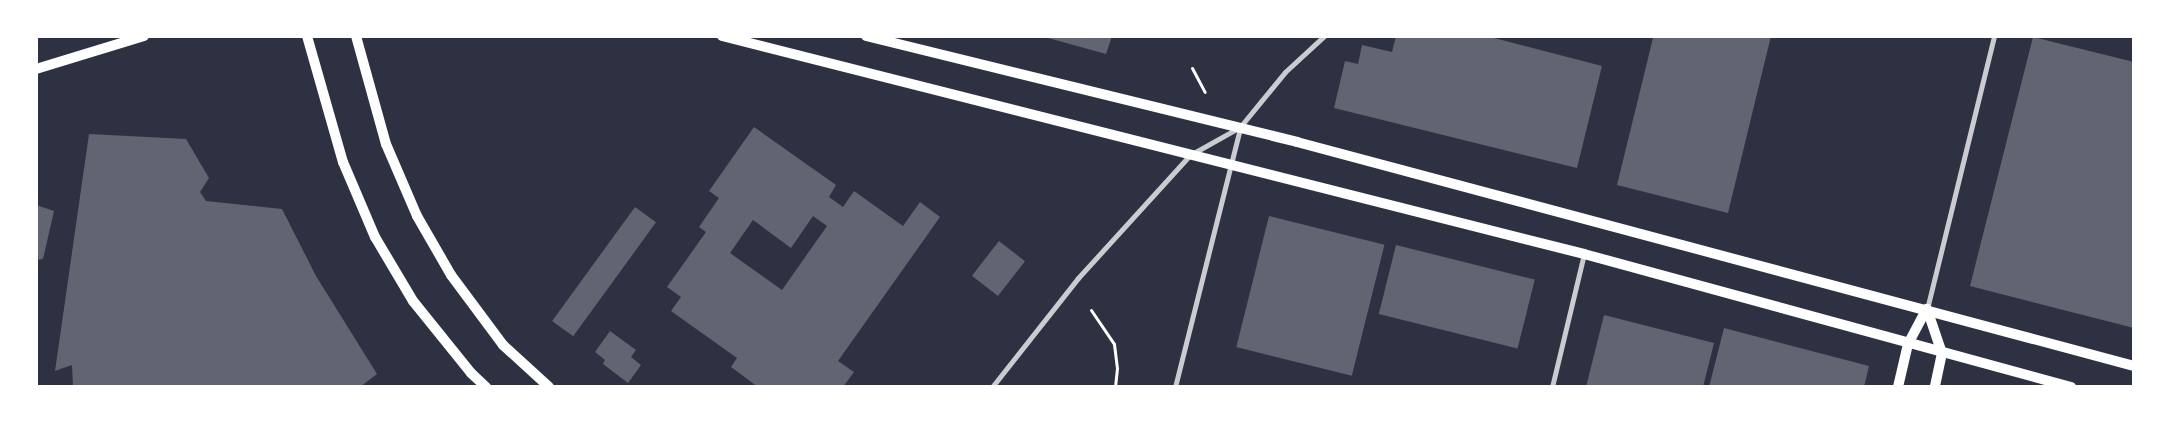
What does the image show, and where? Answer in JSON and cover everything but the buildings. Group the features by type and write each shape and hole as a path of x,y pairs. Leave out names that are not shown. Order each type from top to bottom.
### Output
{"main road":[{"path":"36,68 144,36"},
{"path":"307,36 343,162 375,237 413,301 470,373 486,387"},
{"path":"356,36 386,144 417,216 451,275 503,345 549,387"},
{"path":"722,36 1584,254 2071,387"},
{"path":"866,36 896,40 1240,127 1928,309 2134,366"},
{"path":"1898,387 1908,344 1928,309"},
{"path":"1928,309 1942,353 1935,387"}],"street":[{"path":"992,387 1078,278 1190,155 1240,127 1285,72 1324,36"},
{"path":"1928,309 1994,36"},
{"path":"1175,387 1240,127"},
{"path":"1552,387 1584,254"}],"path":[{"path":"1192,68 1205,92"},
{"path":"1091,310 1114,344 1117,368 1115,387"}]}
